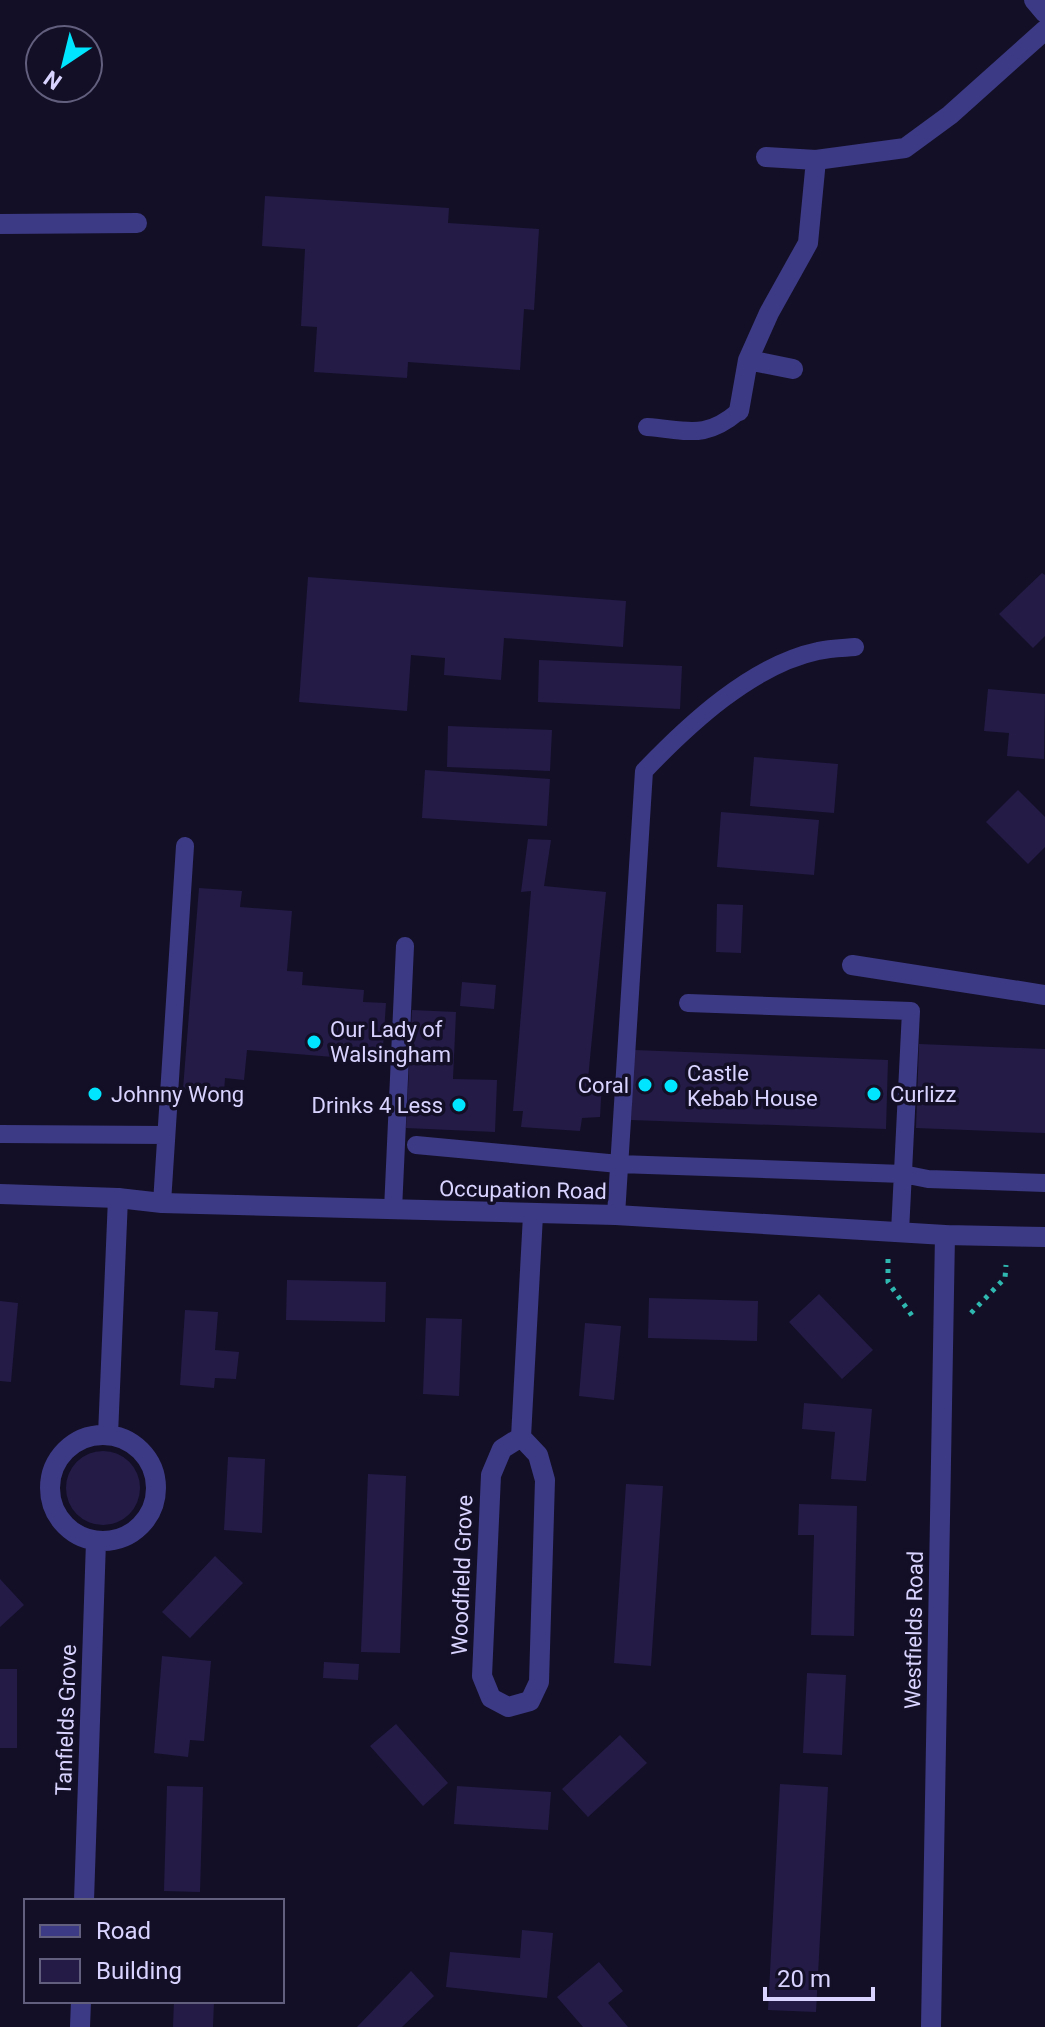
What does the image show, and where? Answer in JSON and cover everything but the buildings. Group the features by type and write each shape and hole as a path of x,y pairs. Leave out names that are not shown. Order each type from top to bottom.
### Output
{"street":[{"path":"1034,0 1045,13"},
{"path":"766,157 816,160 905,148 950,115 1045,30"},
{"path":"739,411 748,360 769,313 808,243 816,160"},
{"path":"0,224 137,223"},
{"path":"748,360 793,369"},
{"path":"852,965 1045,995"},
{"name":"Occupation Road","path":"0,1194 118,1198 162,1203 616,1215 945,1235 1045,1237"},
{"path":"108,1435 118,1198"},
{"path":"521,1437 533,1215"},
{"name":"Westfields Road","path":"931,2027 945,1235"},
{"path":"108,1435 126,1440 141,1451 152,1466 157,1494 151,1512 140,1527 125,1537 96,1541 79,1535 64,1524 54,1509 50,1488 53,1470 62,1454 76,1442 108,1435"},
{"name":"Woodfield Grove","path":"521,1437 538,1455 545,1480 539,1682 530,1701 508,1707 491,1698 482,1676 491,1475 502,1449 521,1437"},
{"name":"Tanfields Grove","path":"84,1899 96,1541"},
{"path":"80,2027 81,2003"}],"lane":[{"path":"647,427 706,432 722,426 739,411"},
{"path":"616,1215 644,771 677,736 724,697 760,676 816,651 855,647"},
{"path":"162,1203 185,846"},
{"path":"393,1210 405,946"},
{"path":"688,1003 911,1011 900,1232"},
{"path":"0,1134 166,1135"},
{"path":"416,1145 619,1164 903,1174 928,1179 1045,1183"}],"place":[{"name":"Our Lady of Walsingham","path":"314,1042"},
{"name":"Coral","path":"645,1085"},
{"name":"Castle Kebab House","path":"671,1086"},
{"name":"Johnny Wong","path":"95,1094"},
{"name":"Curlizz","path":"874,1094"},
{"name":"Drinks 4 Less","path":"459,1105"}]}
